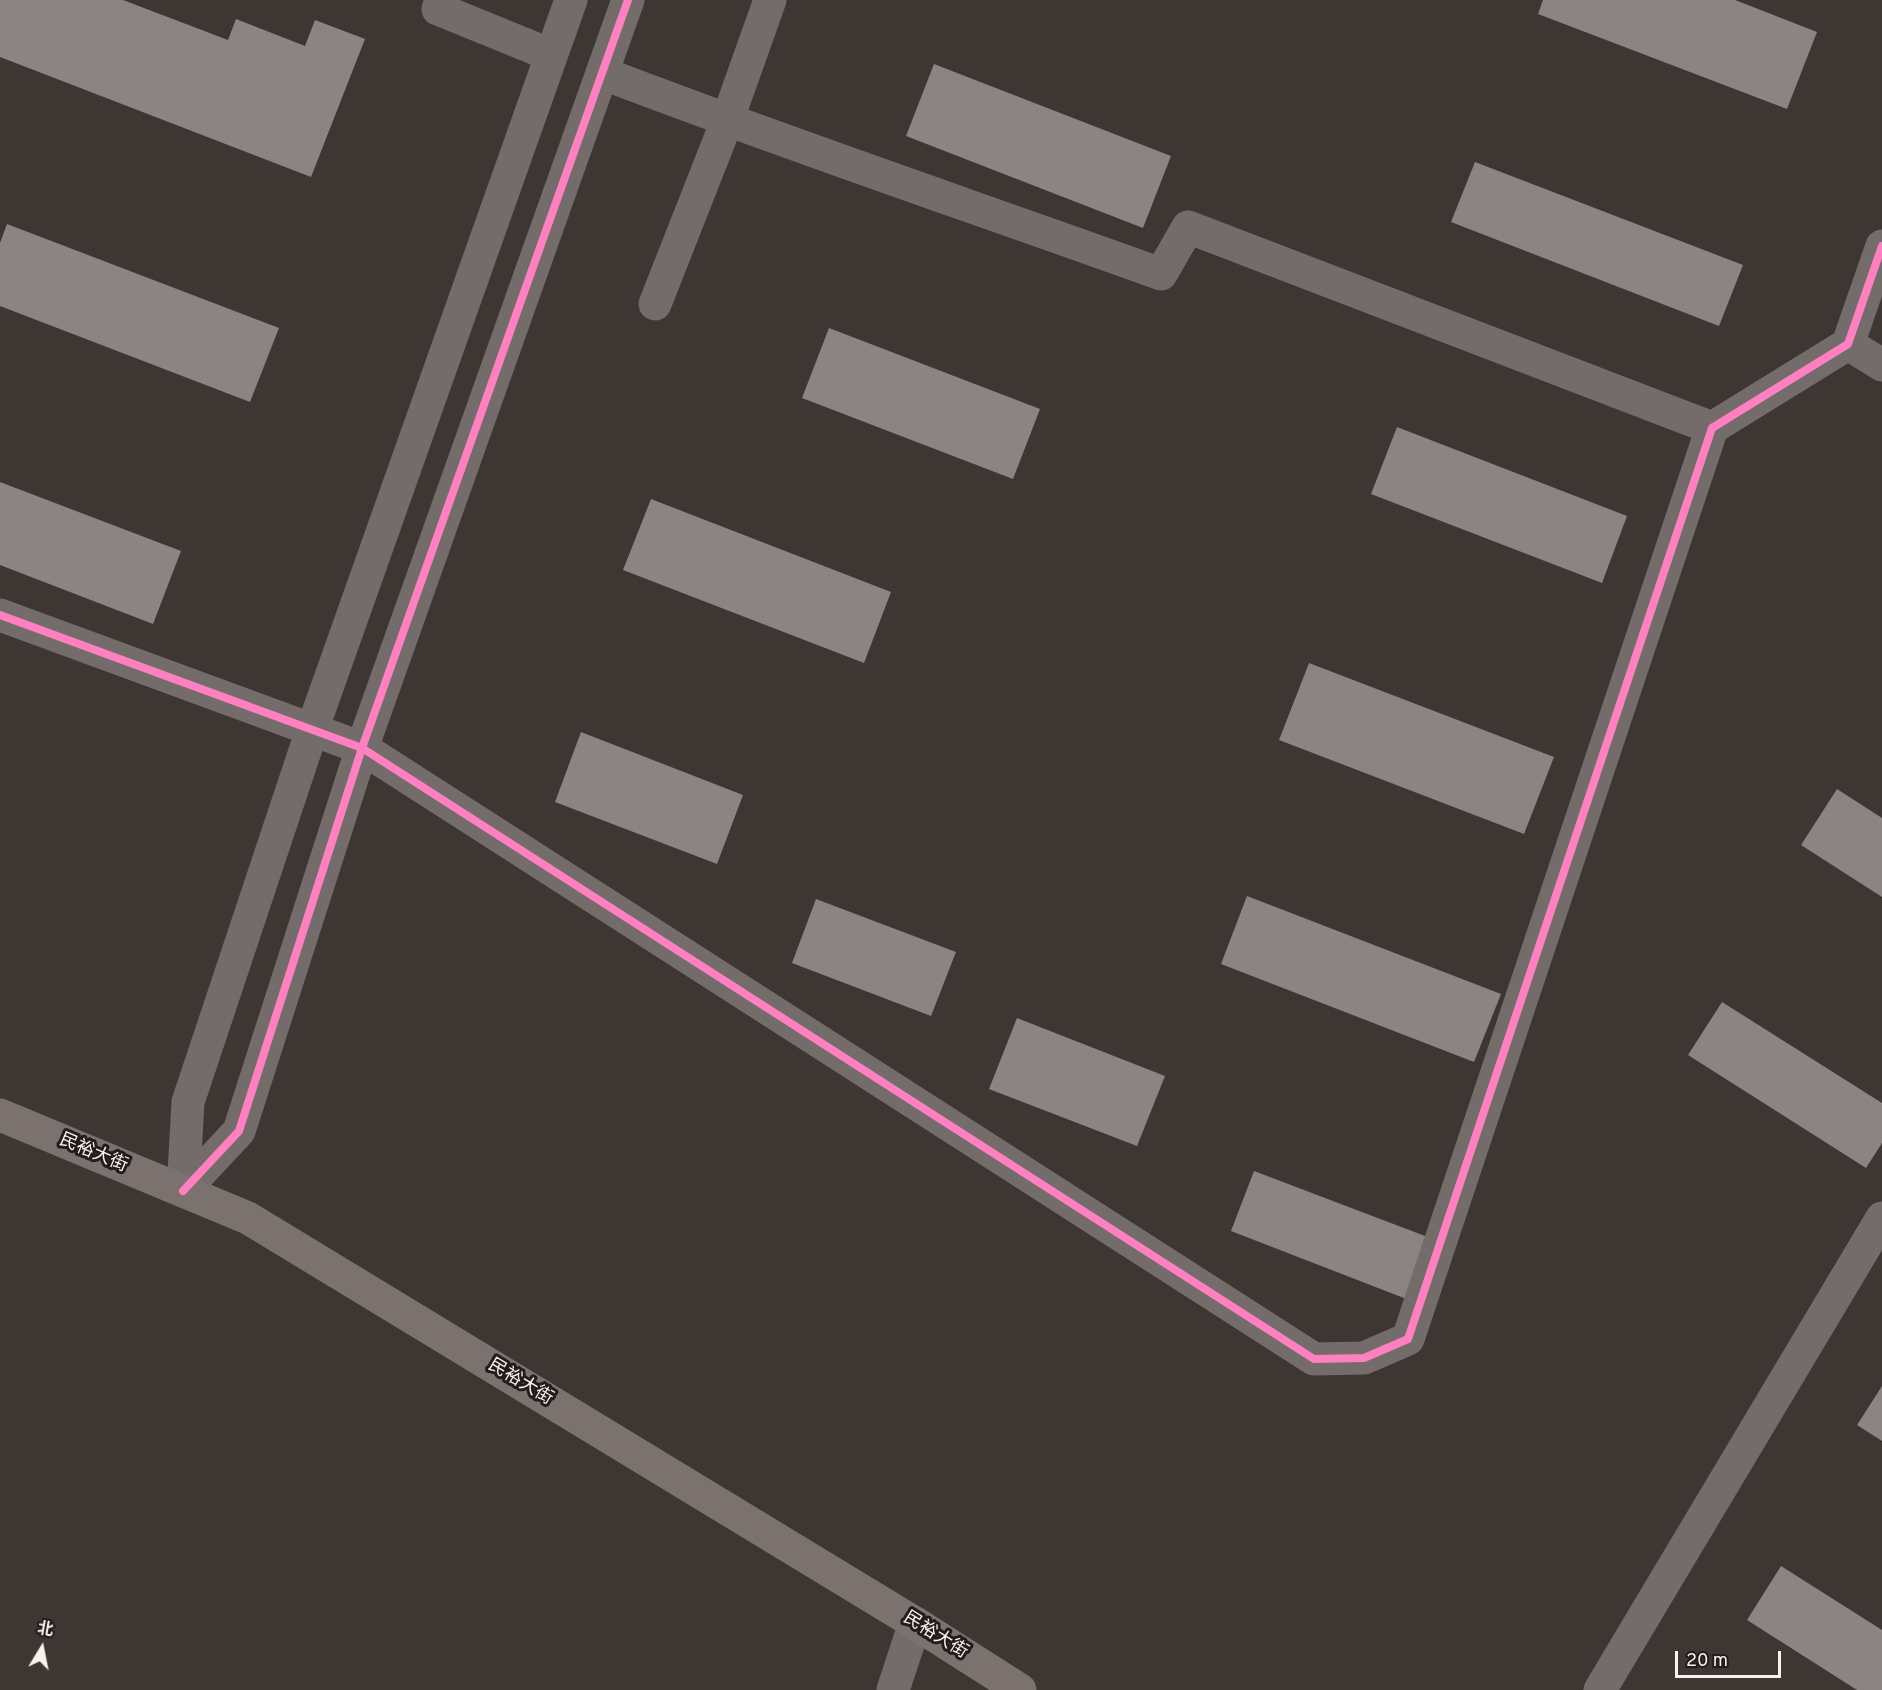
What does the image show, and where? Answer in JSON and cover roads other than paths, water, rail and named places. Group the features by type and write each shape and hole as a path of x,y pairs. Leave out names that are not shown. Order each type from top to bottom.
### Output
{"main road":[{"name":"民裕大街","path":"0,1115 248,1218 915,1623 1020,1690"}],"street":[{"path":"441,0 438,9 551,55"},
{"path":"183,1191 188,1102 312,730 571,0"},
{"path":"183,1191 239,1131 362,748 628,0"},
{"path":"655,304 727,121 770,0"},
{"path":"602,73 727,121 1161,274 1188,227 1712,428"},
{"path":"0,615 362,748 1314,1359 1364,1358 1408,1339 1712,428 1848,344 1882,246"},
{"path":"1848,344 1882,365"},
{"path":"1600,1690 1882,1218"},
{"path":"893,1690 915,1623"}]}
